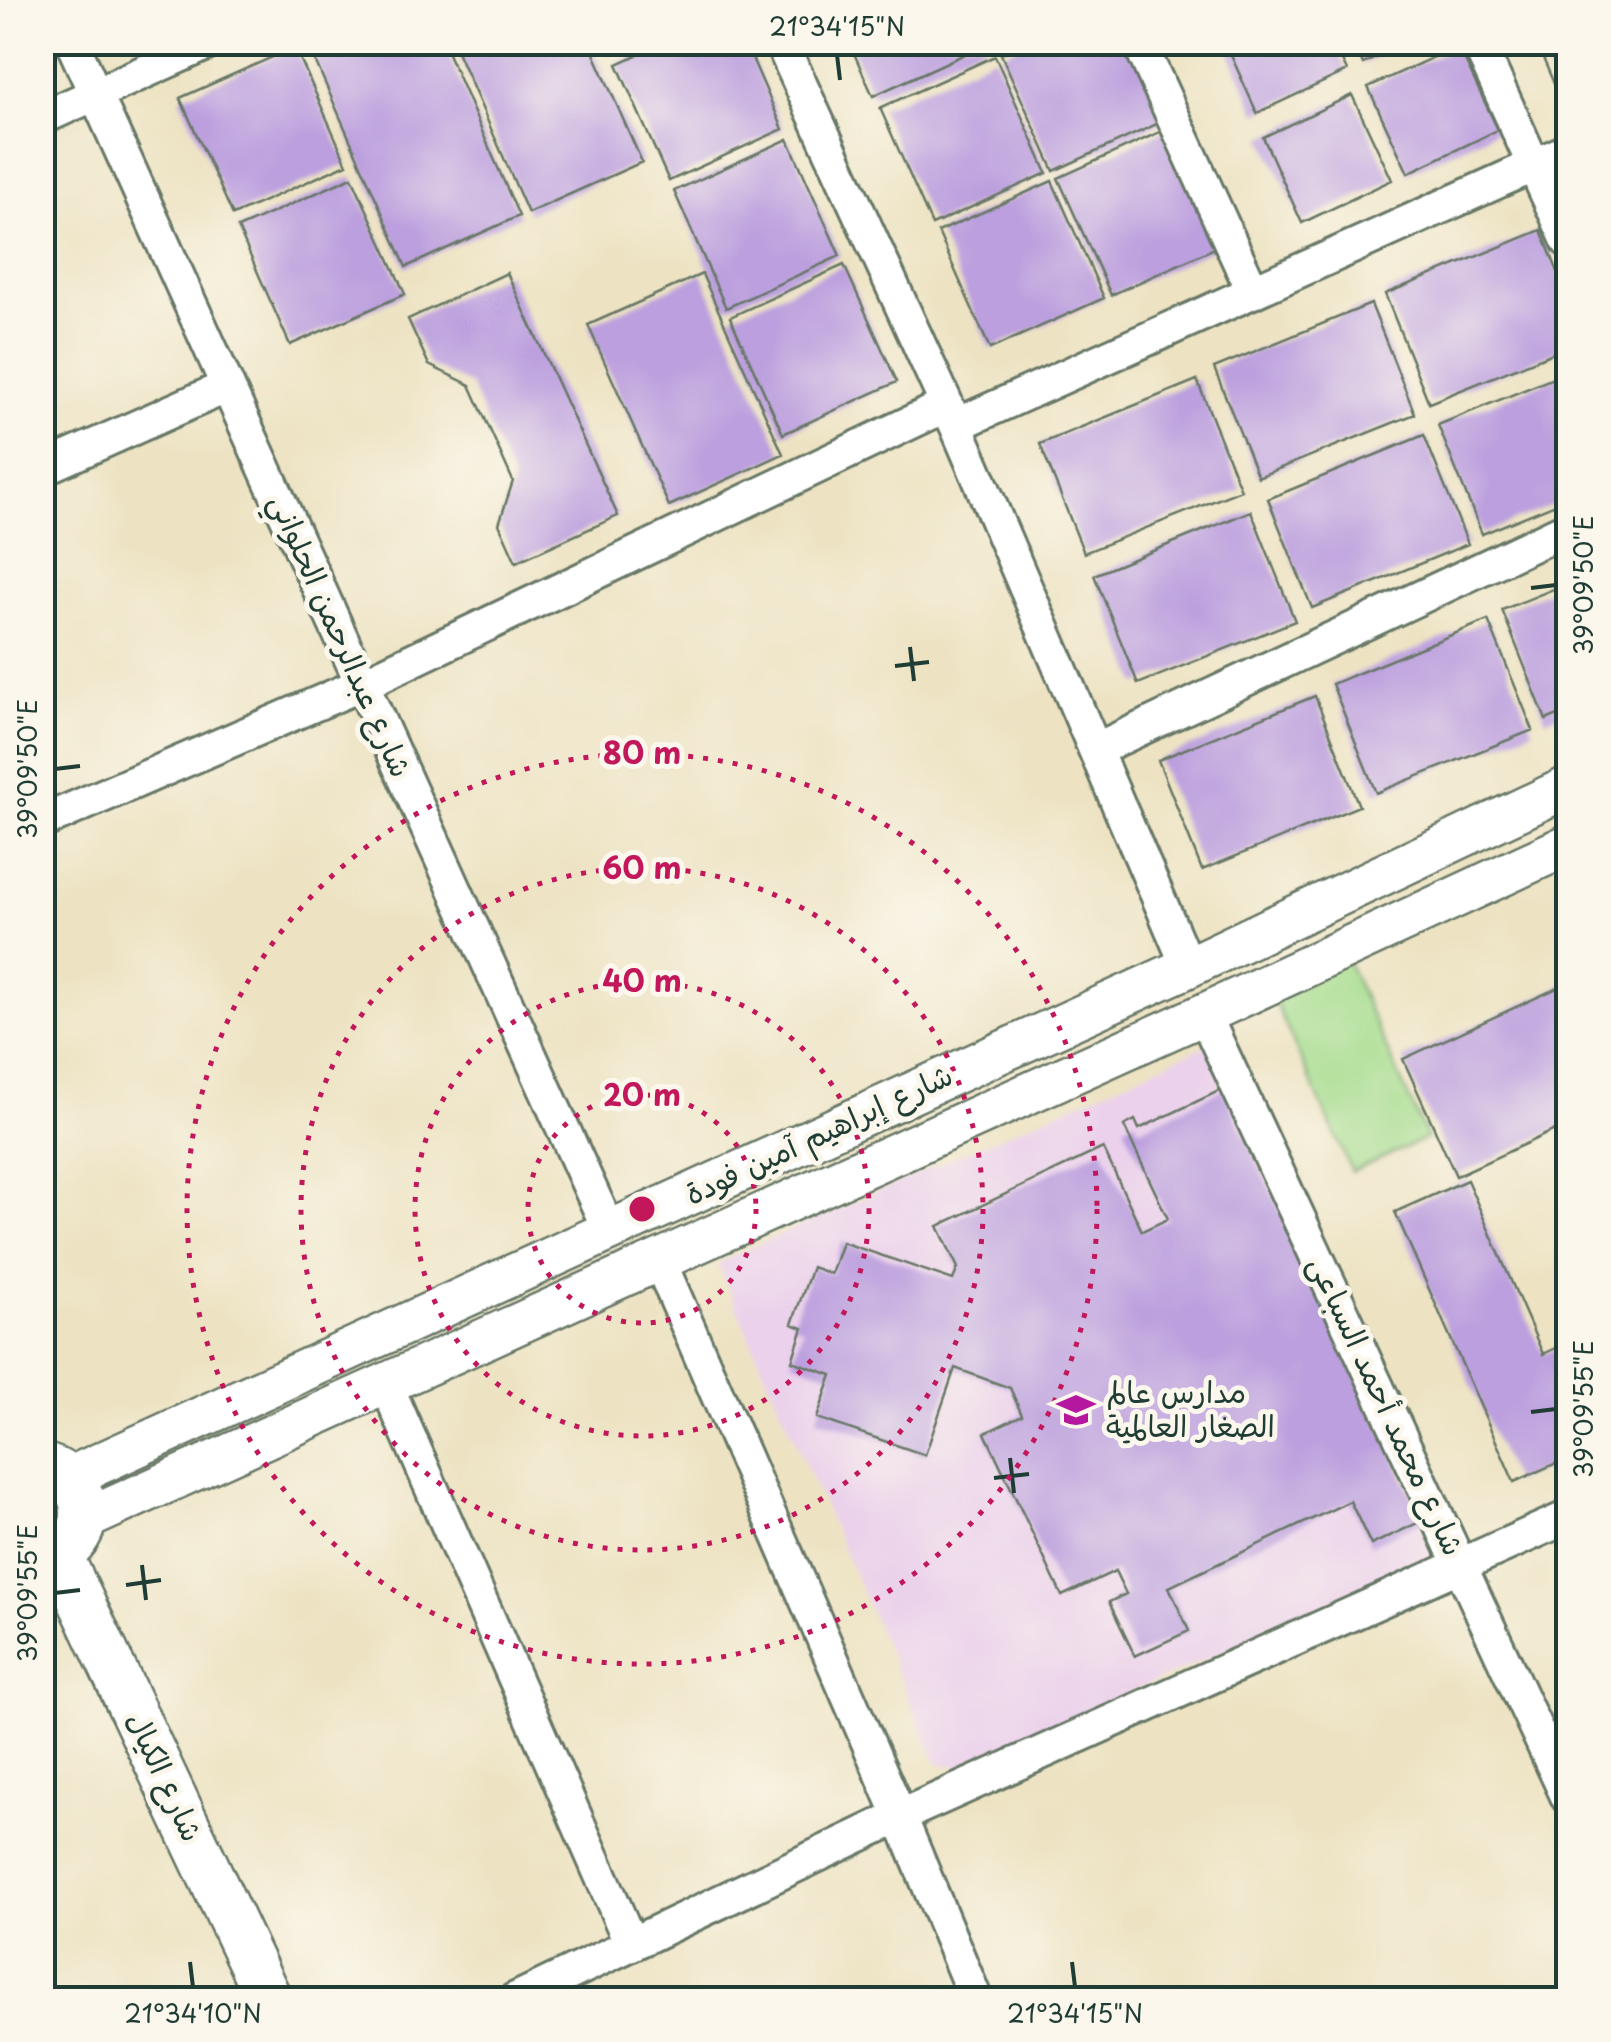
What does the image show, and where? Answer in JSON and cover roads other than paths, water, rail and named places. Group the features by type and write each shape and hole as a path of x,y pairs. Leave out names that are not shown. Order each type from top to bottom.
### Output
{"main road":[{"name":"شارع الكيال","path":"56,1472 81,1495 62,1545 269,2000"}],"street":[{"name":"شارع عبدالرحمن الحلواني","path":"72,42 609,1230"},
{"path":"42,118 211,42"},
{"path":"781,42 952,415 1188,966"},
{"path":"1139,42 1253,292"},
{"path":"1478,42 1568,240"},
{"path":"42,822 362,684 952,415 1253,292 1568,150"},
{"path":"42,469 228,386"},
{"path":"1095,750 1568,528"},
{"name":"شارع إبراهيم آمين فودة","path":"56,1472 609,1230 1188,966 1568,787"},
{"path":"1506,814 1530,862"},
{"name":"شارع إبراهيم آمين فودة","path":"62,1545 386,1384 1568,845"},
{"name":"شارع محمد أحمد السباعى","path":"1204,1014 1568,1798"},
{"path":"659,1260 976,2000"},
{"path":"386,1384 631,1944"},
{"path":"514,2000 900,1816 1568,1517"}],"place":[{"name":"مدارس عالم الصغار العالمية","path":"1076,1410"}]}
